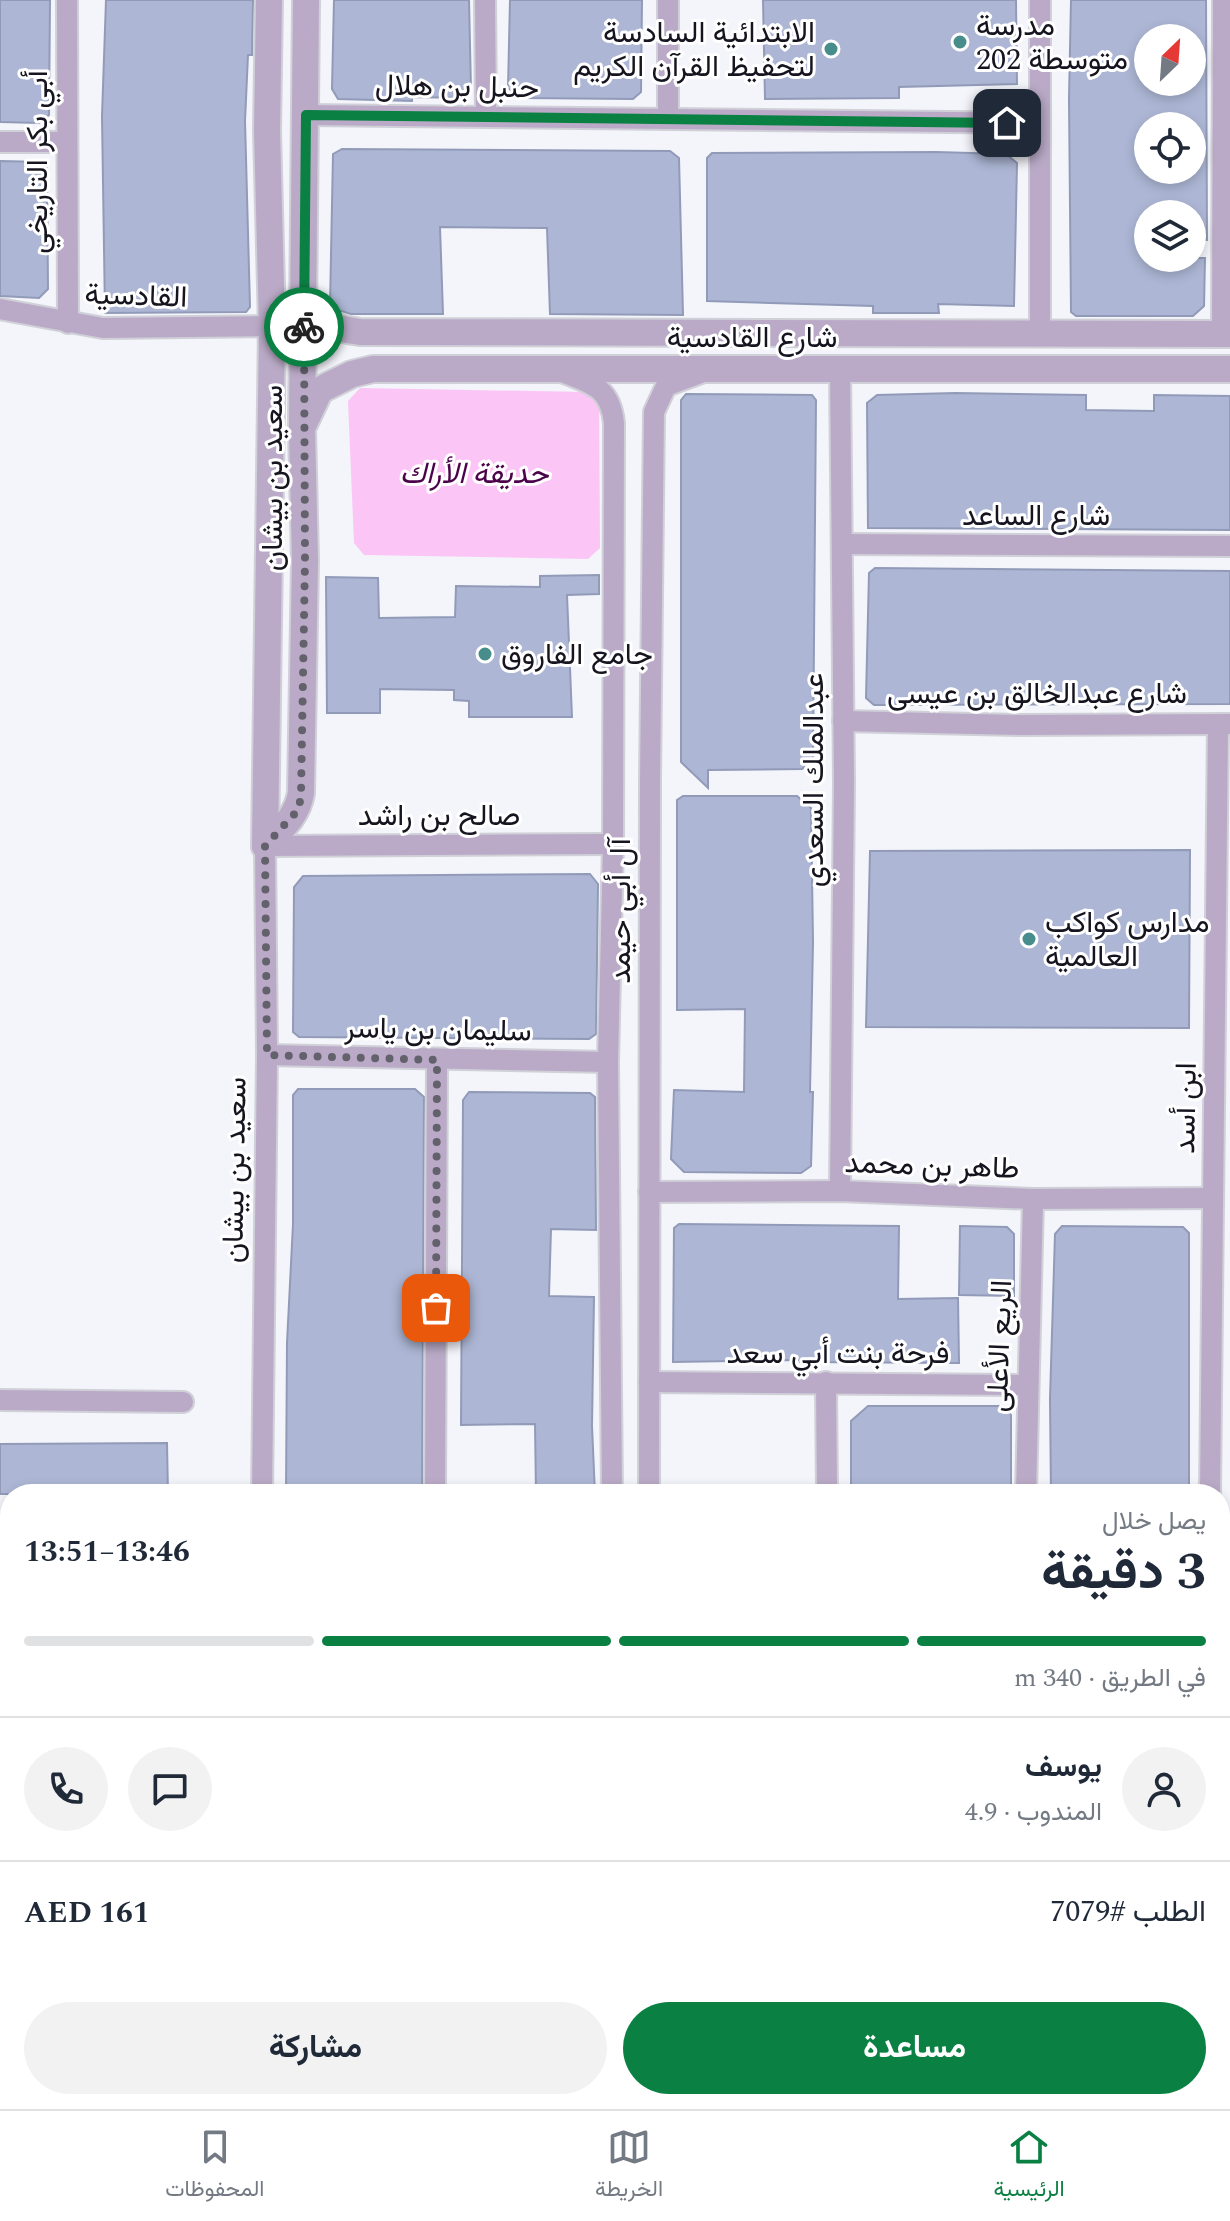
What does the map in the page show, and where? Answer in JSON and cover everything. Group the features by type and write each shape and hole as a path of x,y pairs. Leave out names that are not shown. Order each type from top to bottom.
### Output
{"street":[{"name":"أبي بكر التاريخي","path":"67,0 68,323"},
{"name":"سعيد بن بيشان","path":"262,1484 267,1055 265,846 272,326 267,131 269,0"},
{"name":"سعيد بن بيشان","path":"265,846 299,809 301,793 305,561 302,428 306,0"},
{"path":"485,0 486,116"},
{"path":"668,0 668,119"},
{"path":"1040,0 1040,335"},
{"path":"1223,0 1227,141 1226,334"},
{"name":"حنبل بن هلال","path":"306,115 1039,123"},
{"path":"0,142 66,142"},
{"name":"شارع القادسية","path":"304,297 317,320 339,329 360,332 1226,334"},
{"name":"القادسية","path":"0,309 103,328 272,326"},
{"name":"آل أبي حيمد","path":"649,1484 654,412 666,386 719,368"},
{"name":"عبدالملك السعدي","path":"840,368 843,721 840,1191"},
{"name":"شارع القادسية","path":"302,428 320,390 352,374 373,369 1230,369"},
{"name":"آل أبي حيمد","path":"555,369 599,388 613,412 613,844 608,1062 612,1484"},
{"name":"شارع الساعد","path":"842,544 1230,546"},
{"name":"شارع عبدالخالق بن عيسى","path":"843,721 1020,725 1224,724"},
{"name":"ابن أسد","path":"1210,1484 1224,724"},
{"name":"صالح بن راشد","path":"265,846 613,844"},
{"name":"سليمان بن ياسر","path":"267,1055 608,1062"},
{"path":"435,1484 437,1060"},
{"name":"طاهر بن محمد","path":"649,1192 840,1191 1033,1199 1213,1198"},
{"name":"الريع الأعلى","path":"1026,1484 1033,1199"},
{"name":"فرحة بنت أبي سعد","path":"649,1382 1027,1385"},
{"path":"826,1382 827,1484"},
{"path":"0,1400 183,1402"}],"green space":[{"name":"حديقة الأراك","path":"360,388 587,392 599,402 600,548 588,559 364,555 354,543 348,401"}],"building":[{"path":"0,0 50,0 49,115 39,123 0,122"},
{"path":"106,0 253,0 252,55 248,55 245,121 250,307 246,312 105,313 102,116"},
{"path":"334,0 469,0 471,90 463,98 412,97 412,101 338,99 332,89"},
{"path":"510,0 642,0 641,92 633,99 521,98 508,88"},
{"path":"763,0 1016,0 1017,84 899,87 899,98 765,99"},
{"path":"1071,0 1206,0 1207,240 1206,200 1134,200 1134,272 1205,272 1204,306 1193,316 1076,316 1071,312"},
{"path":"342,149 670,151 679,158 683,315 550,314 547,228 440,227 443,314 351,314 335,309 330,306 333,154"},
{"path":"712,153 1006,154 1017,163 1014,306 938,304 939,313 873,313 873,306 707,301 707,158"},
{"path":"0,161 43,162 47,168 48,289 39,298 0,296"},
{"path":"686,394 812,395 816,400 813,760 802,769 708,770 708,788 681,762 681,400"},
{"path":"877,395 1086,395 1086,410 1154,411 1154,395 1230,396 1230,530 868,528 867,403"},
{"path":"875,568 1230,571 1230,704 874,705 866,698 869,573"},
{"name":"جامع الفاروق","path":"599,575 599,594 567,595 572,717 469,717 469,701 454,700 454,690 380,689 380,713 327,713 326,577 378,578 379,618 455,617 456,586 540,587 540,576"},
{"path":"683,796 797,796 811,808 811,1166 801,1173 684,1172 671,1159 674,1090 744,1092 745,1009 677,1010 677,800"},
{"name":"مدارس كواكب العالمية","path":"1190,850 1189,1028 866,1027 870,851"},
{"path":"590,874 598,884 596,1034 589,1039 299,1037 293,1032 294,887 303,876"},
{"path":"298,1089 415,1089 424,1097 422,1484 286,1484 293,1095"},
{"path":"469,1092 590,1093 595,1097 596,1230 551,1229 549,1296 594,1297 595,1484 536,1484 535,1424 461,1425 463,1100"},
{"path":"679,1224 899,1226 898,1299 958,1298 959,1363 800,1360 673,1362 674,1228"},
{"path":"960,1226 1007,1227 1014,1234 1014,1296 959,1295"},
{"path":"1062,1226 1183,1227 1189,1233 1189,1484 1051,1484 1055,1234"},
{"path":"868,1406 1004,1406 1011,1415 1011,1484 851,1484 851,1421"},
{"path":"167,1443 168,1484 0,1484 0,1444"}],"way so far":[{"path":"304,327 302,428 305,561 301,793 299,809 265,846 267,1055 437,1060 436,1308"}],"place":[{"name":"مدرسة متوسطة 202","path":"960,42"},
{"name":"الابتدائية السادسة لتحفيظ القرآن الكريم","path":"831,49"},
{"name":"جامع الفاروق","path":"485,654"},
{"name":"مدارس كواكب العالمية","path":"1029,939"}],"route":[{"path":"304,327 306,115 1007,123"}]}
